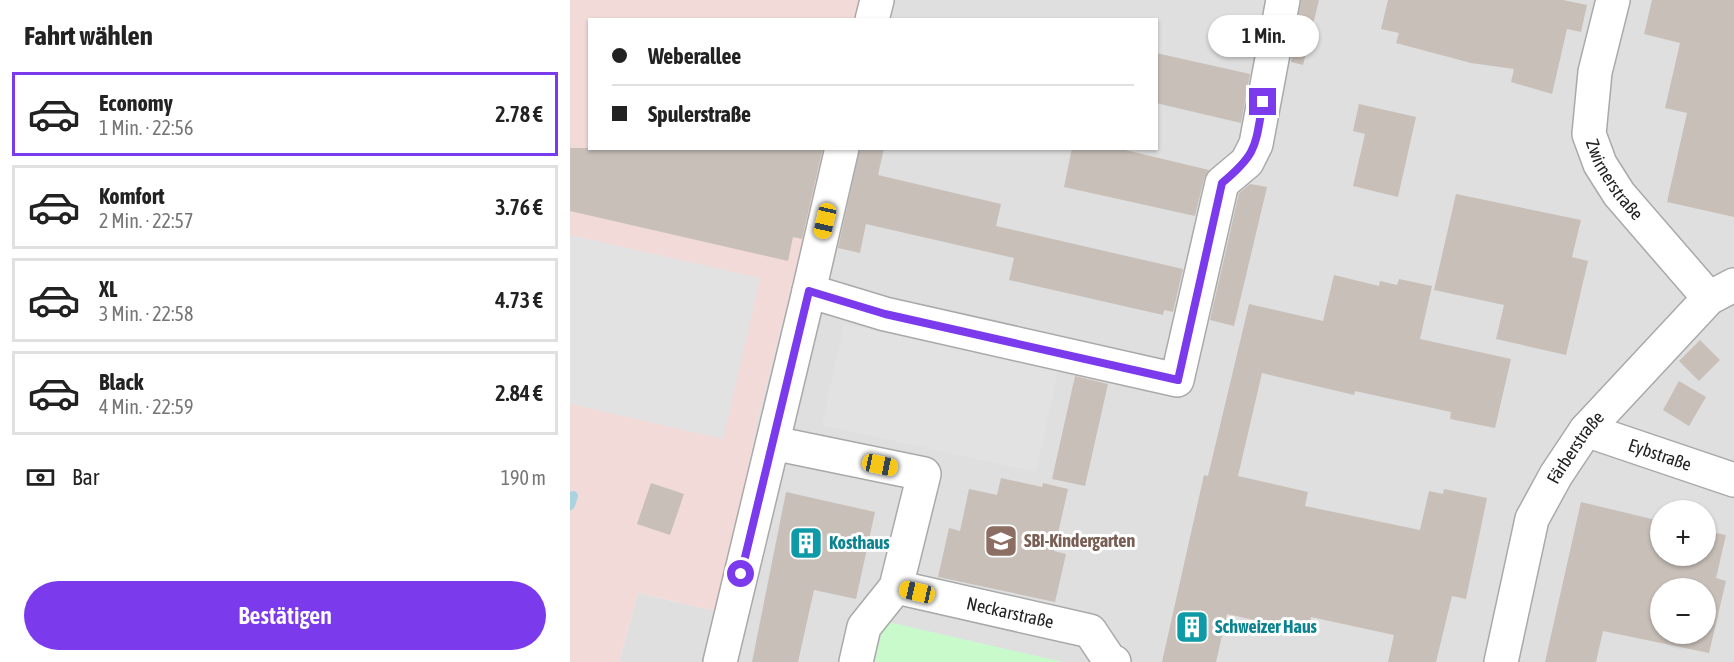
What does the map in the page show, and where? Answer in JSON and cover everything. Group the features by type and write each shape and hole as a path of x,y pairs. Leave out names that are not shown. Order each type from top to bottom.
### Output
{"street":[{"path":"872,18 877,0"},
{"path":"809,291 885,314 1178,380 1222,183 1247,162 1256,144 1283,0"},
{"name":"Zwirnerstraße","path":"1613,0 1595,72 1589,134 1600,164 1618,194 1721,292"},
{"path":"720,662 842,150"},
{"name":"Färberstraße","path":"1501,662 1532,519 1556,475 1586,430 1721,292"},
{"name":"Eybstraße","path":"1586,430 1734,480"},
{"path":"773,443 924,474 896,587 864,627 856,662"},
{"name":"Neckarstraße","path":"896,587 1090,631 1112,662"}],"shaded area":[{"path":"570,0 865,0 860,18 588,18 588,150 827,150 758,418 720,612 638,593 619,662 570,662"},
{"path":"865,0 1734,0 1734,662 619,662 638,593 720,612 758,418 827,150 1158,150 1158,18 860,18"},
{"path":"570,235 760,278 723,439 570,404"},
{"path":"844,324 1058,371 1036,472 822,425"}],"green space":[{"path":"884,621 1063,662 875,662"}],"building":[{"path":"1301,0 1319,0 1303,65 1291,62"},
{"path":"1388,0 1563,0 1587,5 1581,32 1567,29 1552,94 1511,82 1514,69 1471,63 1396,43 1399,33 1381,29"},
{"path":"1652,0 1734,0 1734,217 1667,202 1687,113 1665,108 1680,43 1644,34"},
{"path":"1158,53 1250,74 1241,123 1158,103"},
{"path":"1359,104 1416,117 1398,197 1353,186 1365,134 1353,131"},
{"path":"570,148 588,148 588,150 823,150 802,239 793,237 788,261 570,211"},
{"path":"860,150 884,150 878,175 1001,204 996,226 1183,269 1173,312 1164,310 1163,315 1009,280 1014,258 866,224 860,253 838,248"},
{"path":"1072,150 1125,150 1209,170 1204,179 1195,216 1064,187"},
{"path":"1250,184 1267,187 1234,326 1210,320 1239,193"},
{"path":"1456,194 1581,220 1572,257 1588,261 1566,355 1496,339 1504,305 1434,290"},
{"path":"1334,275 1379,286 1380,281 1397,285 1399,279 1432,286 1420,339 1511,359 1495,428 1450,419 1451,412 1355,391 1354,395 1262,373 1238,476 1308,492 1305,506 1420,530 1429,491 1443,494 1444,489 1487,498 1466,599 1452,596 1436,662 1388,662 1394,635 1311,617 1308,632 1227,614 1216,662 1162,662 1204,475 1208,476 1249,304 1323,321"},
{"path":"1700,340 1720,360 1699,381 1679,361"},
{"path":"1075,376 1108,384 1085,486 1052,479"},
{"path":"1679,381 1706,397 1689,426 1663,410"},
{"name":"SBI-Kindergarten","path":"1001,478 1042,487 1043,483 1068,489 1054,551 1066,554 1055,602 938,577 949,528 960,531 969,489 997,495"},
{"path":"651,483 684,494 670,535 637,524"},
{"path":"786,492 875,512 856,599 814,590 798,662 752,662"},
{"path":"1581,502 1650,519 1650,566 1716,566 1716,533 1726,535 1716,578 1650,578 1650,641 1603,631 1596,662 1545,662"},
{"path":"1716,578 1726,581 1716,623"},
{"path":"1666,644 1711,644 1709,653"}],"waterway":[{"path":"570,505 573,496"}],"place":[{"name":"SBI-Kindergarten","path":"1001,541"},
{"name":"Kosthaus","path":"806,543"},
{"name":"Schweizer Haus","path":"1192,627"}],"route":[{"path":"741,574 809,291 885,314 1178,380 1222,183 1247,162 1256,144 1263,102"}]}
